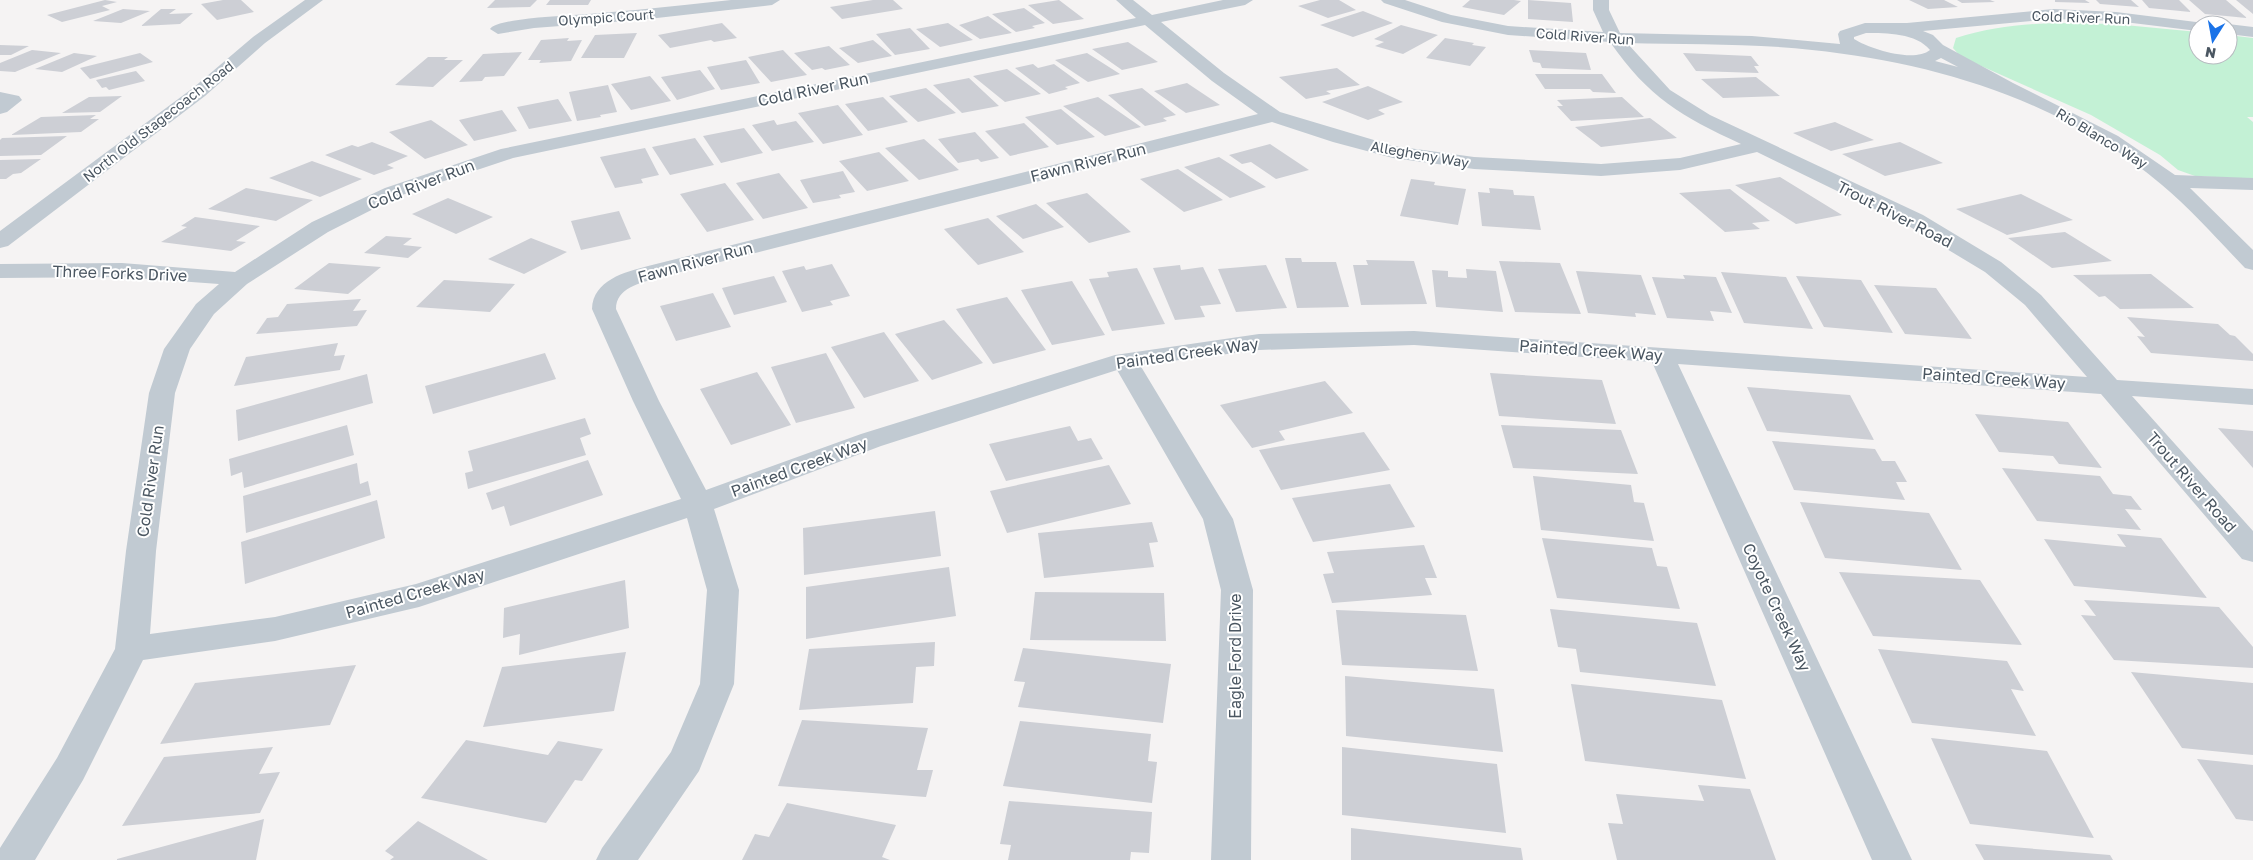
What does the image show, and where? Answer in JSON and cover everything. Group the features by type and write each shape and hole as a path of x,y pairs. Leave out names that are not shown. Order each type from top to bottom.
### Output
{"street":[{"name":"North Old Stagecoach Road","path":"0,241 199,92 259,40 314,0"},
{"name":"Olympic Court","path":"498,29 534,22 640,15 772,0"},
{"name":"Allegheny Way","path":"1124,0 1218,77 1273,116 1340,138 1393,152 1474,163 1601,170 1642,168 1711,158 1758,146"},
{"name":"Cold River Run","path":"14,860 70,769 132,649 140,551 162,393 177,349 205,309 239,280 320,227 372,201 435,176 508,152 1245,0"},
{"name":"Cold River Run","path":"1389,0 1433,15 1488,27 1562,36 1616,40 1823,44 1873,54"},
{"name":"Trout River Road","path":"1601,0 1603,20 1616,40 1663,93 1703,119 1916,220 1993,267 2033,300 2253,552"},
{"name":"Cold River Run","path":"1786,42 1846,34 1865,28 1889,29 1964,23 2036,14 2128,18 2188,25"},
{"name":"Cold River Run","path":"1899,59 1927,58 1938,54 1938,48 1946,34 1964,23"},
{"name":"Rio Blanco Way","path":"1889,29 1919,36 2007,87 2083,124 2130,151 2170,181 2253,263"},
{"path":"2238,30 2253,32"},
{"path":"1846,34 1846,41 1850,44 1873,54 1899,59"},
{"name":"Rio Blanco Way","path":"1899,59 1952,70 2007,87"},
{"path":"0,98 13,100 0,108"},
{"name":"Fawn River Run","path":"616,860 686,760 717,684 723,590 698,504 646,401 604,309 604,298 617,286 656,271 1273,116"},
{"path":"2170,181 2253,184"},
{"name":"Three Forks Drive","path":"0,271 122,270 239,280"},
{"name":"Painted Creek Way","path":"132,649 275,629 419,595 698,504 871,440 1124,360 1259,342 1414,338 2253,397"},
{"name":"Coyote Creek Way","path":"1661,354 1892,860"},
{"name":"Eagle Ford Drive","path":"1124,360 1218,519 1237,590 1231,860"}],"green space":[{"path":"2057,23 2114,24 2188,31 2188,65 2238,65 2238,36 2253,38 2253,117 2247,117 2253,122 2253,179 2195,176 2178,170 2160,155 2091,115 1961,57 1953,48 1956,38 1981,31 2019,25"}],"building":[{"path":"105,0 117,2 102,6 110,10 62,22 47,15"},
{"path":"223,0 241,0 254,12 217,20 201,4"},
{"path":"495,0 537,0 530,7 487,8"},
{"path":"550,0 591,0 588,5 546,5"},
{"path":"873,0 893,0 903,9 842,19 830,7"},
{"path":"1059,0 1084,19 1053,24 1028,5"},
{"path":"1320,0 1339,0 1356,10 1328,18 1298,6"},
{"path":"1470,0 1521,1 1504,15 1462,7"},
{"path":"1528,0 1571,3 1573,22 1528,19"},
{"path":"1909,0 1944,0 1958,7 1928,9"},
{"path":"1957,0 1990,0 1995,2 1962,3"},
{"path":"2055,0 2085,0 2090,3 2055,2"},
{"path":"2096,0 2131,0 2139,7 2100,4"},
{"path":"2142,0 2179,0 2191,12 2149,8"},
{"path":"2189,0 2226,0 2247,18 2238,17 2238,15 2205,14"},
{"path":"2236,0 2253,0 2253,14"},
{"path":"1024,8 1045,23 1032,26 1035,28 1016,32 992,14"},
{"path":"123,9 150,11 121,23 93,21"},
{"path":"161,9 176,9 169,14 193,13 180,24 141,26"},
{"path":"1363,11 1393,23 1353,37 1320,25"},
{"path":"988,16 1012,33 980,39 959,25"},
{"path":"722,23 737,38 714,42 711,40 670,48 658,35"},
{"path":"948,23 973,40 940,47 916,29"},
{"path":"1401,25 1438,35 1403,54 1375,46 1384,42 1374,39"},
{"path":"910,28 930,49 895,55 876,34"},
{"path":"637,33 624,58 581,58 595,35"},
{"path":"569,38 567,41 582,40 571,61 539,63 541,60 528,60 541,40"},
{"path":"1445,38 1486,47 1470,66 1426,58"},
{"path":"873,40 892,56 858,63 839,48"},
{"path":"1128,42 1158,62 1122,70 1092,49"},
{"path":"0,45 29,46 11,55 0,55"},
{"path":"829,46 850,65 825,70 822,68 812,70 794,53"},
{"path":"32,50 61,53 15,72 0,71 0,63"},
{"path":"783,50 807,75 771,82 748,57"},
{"path":"1529,50 1586,53 1591,70 1542,68 1540,63 1533,62"},
{"path":"522,52 504,76 485,77 482,81 459,82 483,54"},
{"path":"74,53 97,56 62,72 35,69"},
{"path":"140,53 153,62 90,79 80,68"},
{"path":"1087,53 1120,74 1088,82 1055,60"},
{"path":"1683,53 1751,56 1759,66 1754,66 1759,73 1696,71"},
{"path":"428,57 448,57 444,60 463,60 433,87 395,85"},
{"path":"746,60 760,83 721,90 707,67"},
{"path":"1033,64 1038,68 1054,64 1080,83 1065,87 1068,89 1049,94 1015,68"},
{"path":"1337,68 1360,85 1326,91 1331,94 1306,99 1279,77"},
{"path":"1007,69 1041,94 1005,102 973,76"},
{"path":"700,70 715,89 677,100 661,77"},
{"path":"136,71 145,81 109,90 106,87 102,88 96,80"},
{"path":"1535,74 1602,74 1616,93 1593,92 1590,89 1545,89"},
{"path":"650,76 671,101 631,110 611,84"},
{"path":"1756,77 1780,96 1723,98 1701,79"},
{"path":"969,78 999,106 962,113 933,85"},
{"path":"1187,83 1220,105 1186,113 1154,91"},
{"path":"608,85 617,112 577,121 569,92"},
{"path":"1368,86 1403,102 1378,110 1385,114 1368,120 1322,102"},
{"path":"926,88 956,113 918,122 889,96"},
{"path":"1142,88 1176,115 1163,118 1167,121 1145,126 1108,95"},
{"path":"122,96 100,112 62,113 89,97"},
{"path":"883,97 908,122 868,131 845,104"},
{"path":"1098,97 1141,127 1105,136 1063,106"},
{"path":"1622,97 1644,117 1571,121 1557,106 1563,106 1557,100"},
{"path":"558,99 572,121 529,129 517,107"},
{"path":"838,105 863,135 823,144 798,113"},
{"path":"1061,109 1095,137 1057,145 1025,117"},
{"path":"502,110 517,131 474,141 459,120"},
{"path":"96,115 90,119 99,119 81,132 11,135 41,117"},
{"path":"1650,118 1677,138 1601,147 1575,127"},
{"path":"431,120 468,145 425,159 389,132"},
{"path":"774,120 777,125 796,121 814,142 772,151 752,125"},
{"path":"1835,122 1874,140 1831,151 1793,133"},
{"path":"1024,123 1049,147 1010,156 985,131"},
{"path":"744,128 763,153 721,163 703,136"},
{"path":"975,132 999,158 981,162 978,159 958,163 938,139"},
{"path":"67,136 41,155 0,156 0,140 2,138"},
{"path":"695,138 714,165 670,175 652,147"},
{"path":"924,139 959,170 919,180 885,148"},
{"path":"372,142 408,156 387,165 394,168 374,175 325,155 352,145 358,147"},
{"path":"1900,142 1943,163 1885,176 1842,154"},
{"path":"1270,144 1309,170 1276,179 1251,162 1242,164 1229,155"},
{"path":"645,148 659,175 641,179 643,183 615,188 600,157"},
{"path":"879,152 909,181 867,191 839,161"},
{"path":"1219,157 1266,187 1230,198 1184,167"},
{"path":"41,159 21,173 13,174 6,179 0,179 0,160"},
{"path":"312,161 362,179 320,197 269,178"},
{"path":"1178,169 1223,200 1184,212 1140,179"},
{"path":"843,171 855,192 839,195 841,198 813,203 800,180"},
{"path":"779,173 808,208 763,219 736,183"},
{"path":"1780,177 1842,215 1796,224 1735,185"},
{"path":"1411,179 1435,182 1434,185 1466,189 1458,225 1400,216"},
{"path":"725,183 754,220 707,232 680,194"},
{"path":"246,188 313,200 276,221 208,209"},
{"path":"1489,188 1513,190 1514,195 1534,196 1541,230 1482,226 1478,192 1490,193"},
{"path":"1730,189 1770,221 1752,223 1760,229 1725,232 1679,193"},
{"path":"1087,193 1131,232 1089,243 1046,203"},
{"path":"2021,194 2073,220 2007,235 1956,209"},
{"path":"448,198 493,217 456,234 412,214"},
{"path":"1036,204 1064,227 1023,239 996,216"},
{"path":"619,211 631,239 581,250 571,221"},
{"path":"195,217 260,226 236,241 246,242 231,251 161,242 187,227 181,226"},
{"path":"988,218 1024,252 978,265 944,229"},
{"path":"2065,232 2112,261 2052,268 2008,238"},
{"path":"386,236 412,238 403,245 422,247 408,258 364,253"},
{"path":"531,238 567,252 524,274 488,259"},
{"path":"1285,258 1301,258 1302,262 1336,262 1349,307 1297,308"},
{"path":"1366,260 1414,261 1427,304 1361,305 1353,265 1368,265"},
{"path":"1499,261 1560,263 1581,314 1515,312"},
{"path":"329,263 381,267 348,294 294,289"},
{"path":"832,264 850,296 830,301 833,305 802,312 782,271 804,266 806,270"},
{"path":"1180,265 1181,270 1203,267 1221,304 1200,306 1205,317 1175,320 1153,268"},
{"path":"1266,265 1287,308 1236,312 1218,269"},
{"path":"1137,268 1165,324 1112,331 1089,279 1109,277 1107,272"},
{"path":"1466,269 1496,271 1503,312 1436,307 1432,270 1448,271 1448,277 1467,278"},
{"path":"1576,271 1641,275 1656,315 1635,313 1636,317 1588,313"},
{"path":"1721,272 1786,277 1813,329 1744,323"},
{"path":"2151,274 2194,308 2120,309 2105,296 2099,297 2073,275"},
{"path":"1683,275 1716,277 1732,313 1710,311 1714,321 1667,318 1652,277 1685,279"},
{"path":"774,276 787,302 734,315 722,288"},
{"path":"1796,276 1861,280 1893,333 1824,327"},
{"path":"444,280 515,284 490,312 416,307"},
{"path":"1072,281 1105,335 1052,345 1021,290"},
{"path":"1874,285 1936,288 1972,339 1905,334"},
{"path":"713,293 731,327 676,341 660,306"},
{"path":"1007,297 1046,350 993,364 956,309"},
{"path":"361,299 353,311 367,310 357,326 256,334 267,318 278,317 287,304"},
{"path":"2127,317 2218,324 2230,335 2235,336 2253,354 2253,361 2151,353 2137,336 2145,337"},
{"path":"944,320 983,363 932,380 895,334"},
{"path":"884,332 919,381 864,398 831,347"},
{"path":"338,343 334,356 345,355 340,370 234,386 246,357"},
{"path":"545,353 556,379 433,414 425,386"},
{"path":"826,353 855,408 796,423 771,367"},
{"path":"757,372 791,425 731,445 700,389"},
{"path":"1490,373 1602,380 1616,424 1499,416"},
{"path":"367,374 373,403 238,441 236,410"},
{"path":"1325,381 1353,413 1279,431 1285,440 1252,448 1220,405"},
{"path":"1747,387 1850,395 1874,440 1767,431"},
{"path":"1975,414 2068,422 2102,468 2059,464 2053,456 1999,452"},
{"path":"585,418 591,434 580,438 586,455 468,489 465,473 473,471 468,451"},
{"path":"347,425 354,455 244,488 242,472 231,476 229,459"},
{"path":"1501,425 1621,430 1638,474 1513,468"},
{"path":"1070,426 1078,441 1091,438 1103,459 1006,481 989,444"},
{"path":"2218,428 2253,431 2253,468"},
{"path":"1364,432 1390,470 1281,490 1259,450"},
{"path":"1772,441 1875,449 1882,461 1895,461 1907,482 1896,482 1905,500 1794,490"},
{"path":"588,460 603,495 510,526 504,506 492,510 486,493"},
{"path":"357,463 360,484 368,481 371,495 246,533 243,496"},
{"path":"1109,465 1131,504 1007,533 990,491"},
{"path":"2002,468 2100,476 2113,494 2131,496 2142,510 2125,509 2141,530 2037,521"},
{"path":"1533,476 1631,485 1634,502 1644,503 1654,541 1541,530"},
{"path":"1390,484 1415,527 1313,542 1292,498"},
{"path":"377,500 385,538 245,584 241,542"},
{"path":"1800,502 1929,513 1962,570 1825,558"},
{"path":"935,511 941,556 804,575 803,528"},
{"path":"1152,522 1158,542 1149,543 1154,567 1044,578 1038,533"},
{"path":"2117,534 2161,538 2207,598 2074,586 2044,539 2126,547"},
{"path":"1542,538 1652,548 1657,566 1667,567 1680,609 1557,598"},
{"path":"1424,545 1437,578 1425,578 1432,595 1332,603 1323,574 1334,573 1327,552"},
{"path":"949,567 956,616 806,639 806,587"},
{"path":"1839,572 1980,580 2022,645 1873,636"},
{"path":"625,580 629,628 519,655 520,634 503,638 504,608"},
{"path":"1035,592 1164,593 1166,641 1030,640"},
{"path":"2084,600 2219,607 2253,647 2253,668 2114,660 2081,615 2096,616"},
{"path":"1550,609 1697,623 1716,686 1580,672 1576,649 1558,647"},
{"path":"1336,610 1466,615 1478,671 1342,665"},
{"path":"935,642 934,666 916,667 913,703 799,710 809,649"},
{"path":"1023,648 1171,664 1163,723 1018,707 1025,682 1014,681"},
{"path":"1878,649 2007,661 2024,691 2011,689 2036,736 1912,723"},
{"path":"626,652 614,711 483,727 502,667"},
{"path":"356,665 330,725 160,744 195,683"},
{"path":"2131,672 2253,683 2253,755 2182,748"},
{"path":"1345,676 1494,689 1503,752 1346,736"},
{"path":"1571,684 1722,700 1746,779 1585,761"},
{"path":"802,720 928,728 917,770 933,770 926,797 778,786"},
{"path":"1020,721 1151,734 1148,761 1157,762 1152,803 1003,786"},
{"path":"1931,738 2047,751 2094,838 1970,824"},
{"path":"466,740 548,755 558,741 603,749 582,781 575,780 546,823 421,798"},
{"path":"273,747 259,774 280,772 260,813 122,826 164,757"},
{"path":"1342,747 1497,764 1506,833 1342,815"},
{"path":"2197,759 2253,765 2253,821 2236,819"},
{"path":"1698,785 1750,789 1776,860 1617,860 1608,823 1623,824 1616,794 1704,801"},
{"path":"1009,801 1152,812 1149,853 1131,852 1130,860 1008,860 1011,845 1000,844"},
{"path":"787,803 896,825 882,857 890,860 742,860 755,834 769,837"},
{"path":"264,819 256,860 117,860 117,859"},
{"path":"418,821 488,860 390,860 394,857 385,851"},
{"path":"1351,828 1521,848 1523,860 1351,860"},
{"path":"1975,844 2110,855 2113,860 1984,860"}]}
